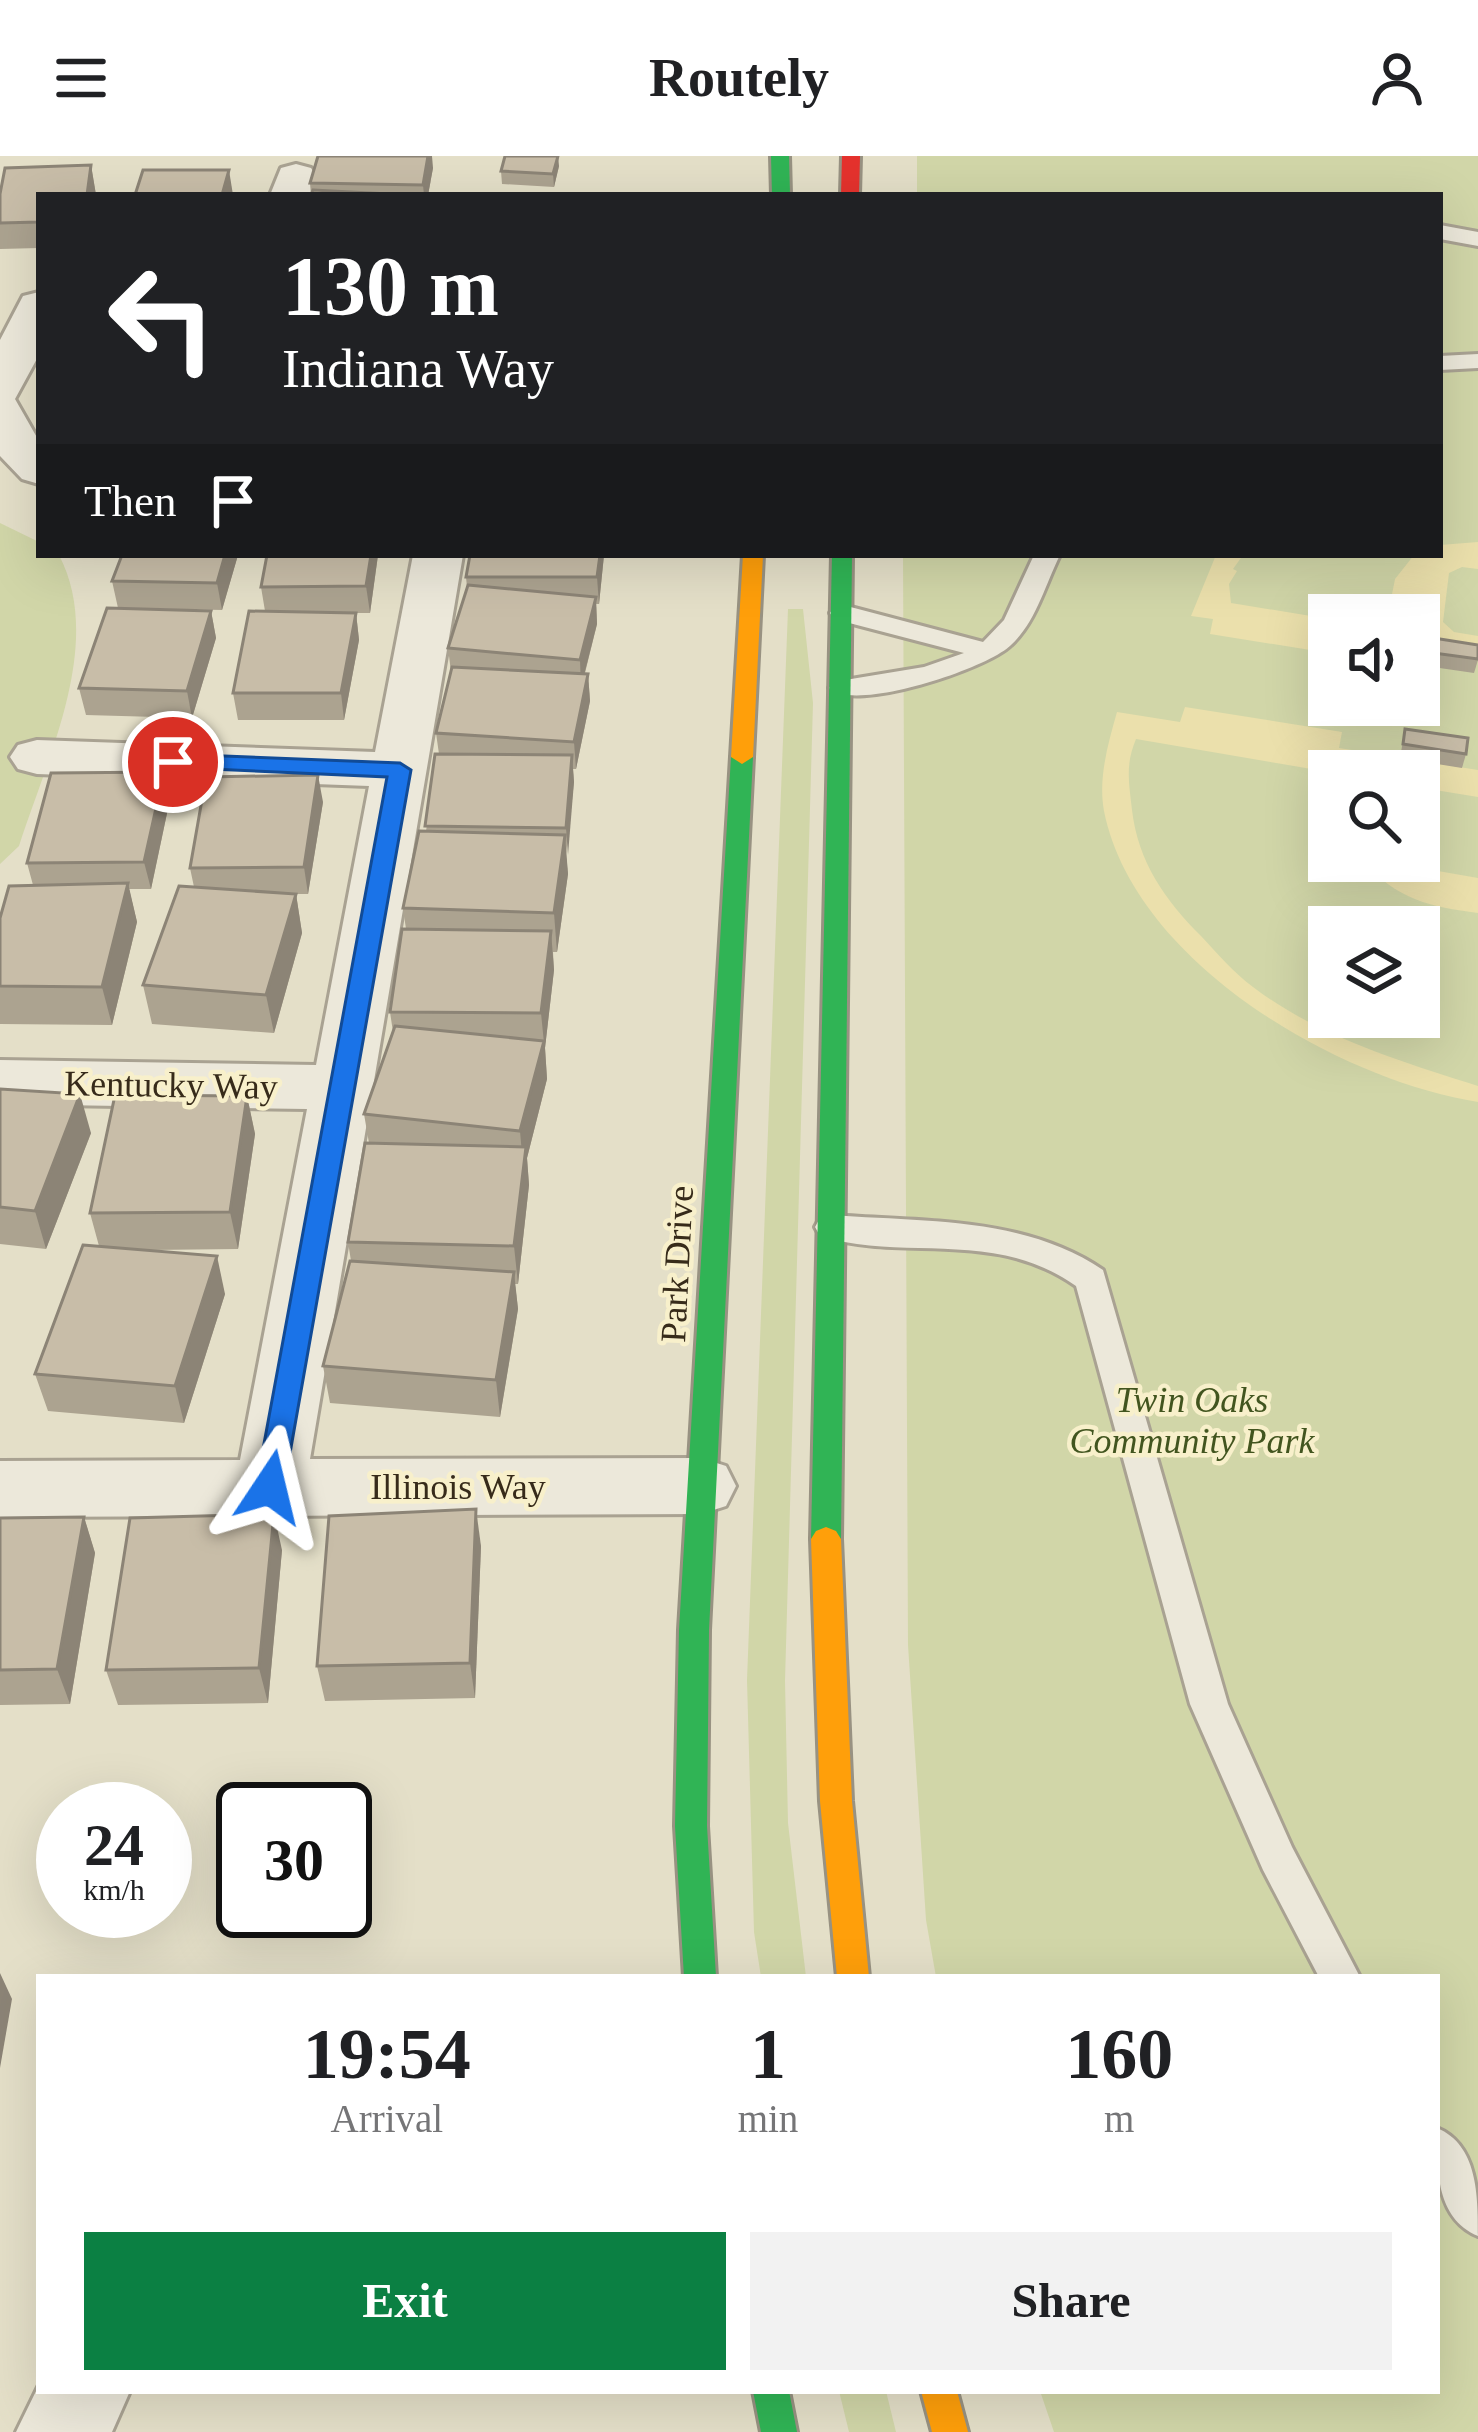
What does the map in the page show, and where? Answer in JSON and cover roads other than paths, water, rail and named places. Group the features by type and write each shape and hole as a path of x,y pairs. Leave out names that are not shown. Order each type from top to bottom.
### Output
{"main road":[{"path":"780,156 781,192"},
{"path":"850,192 851,156"},
{"name":"Park Drive","path":"700,1974 691,1826 700,1486 753,558"},
{"path":"842,558 827,1627 838,1858 853,1974"},
{"path":"772,2394 779,2432"},
{"path":"940,2394 950,2432"}],"street":[{"path":"0,280 36,278"},
{"path":"0,389 36,312"},
{"path":"0,410 6,434 36,466"},
{"path":"270,1487 438,558"},
{"path":"37,757 400,770"},
{"name":"Kentucky Way","path":"0,1082 343,1087"},
{"name":"Illinois Way","path":"0,1489 700,1486"},
{"path":"61,2432 84,2394"}],"lane":[{"path":"1443,233 1478,239"},
{"path":"1443,362 1478,361"},
{"path":"842,688 896,682 986,651 1002,640 1016,620 1046,558"},
{"path":"843,613 986,651"},
{"path":"831,1227 1021,1244 1063,1258 1091,1279 1209,1704 1277,1858 1338,1974"},
{"path":"1440,2153 1478,2216"}],"park label":[{"name":"Twin Oaks Community Park","path":"1192,1420"}]}
